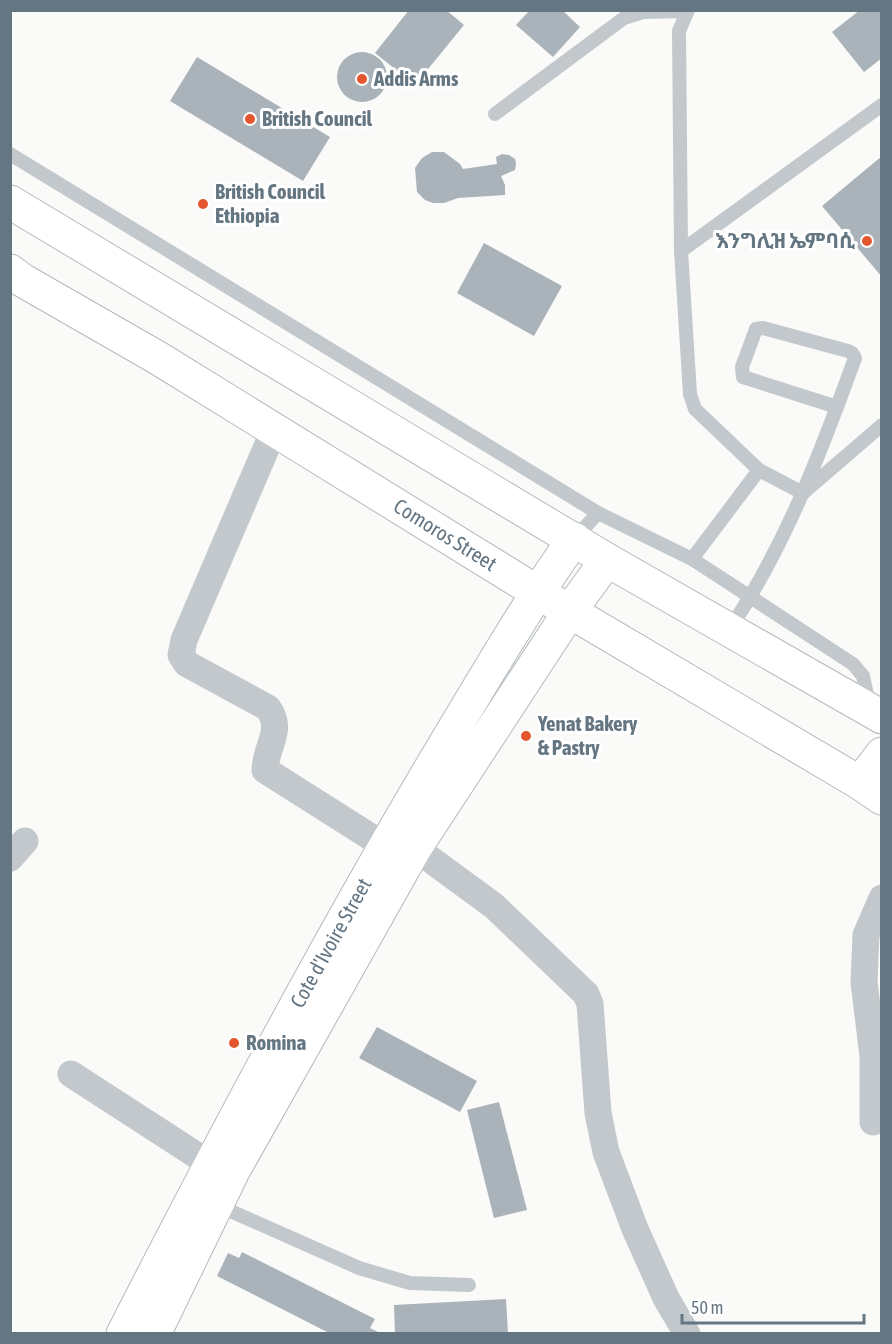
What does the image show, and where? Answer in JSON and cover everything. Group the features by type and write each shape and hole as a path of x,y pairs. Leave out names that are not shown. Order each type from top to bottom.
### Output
{"main road":[{"path":"10,202 607,560 876,714"},
{"name":"Comoros Street","path":"14,275 158,358 537,592 871,791"},
{"name":"Cote d'Ivoire Street","path":"154,1334 233,1171 400,847 537,592 574,539"},
{"name":"Cote d'Ivoire Street","path":"123,1334 210,1164 400,847 607,560"},
{"path":"871,791 882,754"}],"street":[{"path":"274,430 184,640 181,655 187,664 268,708 275,719 275,726 265,758 265,770 400,847 494,906 586,994 590,1004 598,1113 606,1152 635,1229 666,1298 687,1334"},
{"path":"873,1122 873,1056 864,982 866,935 882,898"},
{"path":"71,1074 210,1164"}],"lane":[{"path":"495,114 624,18 644,12 688,11 680,32 681,251 690,394 695,409 759,470 803,493"},
{"path":"681,251 882,105"},
{"path":"10,154 598,513 692,559 751,597 853,664 863,676 876,714"},
{"path":"729,630 751,597 803,493 837,407 855,358 852,353 763,328 756,329 742,367 743,377 837,407"},
{"path":"803,493 882,425"},
{"path":"692,559 759,470"},
{"path":"574,539 598,513"},
{"path":"217,1205 359,1268 410,1283 469,1285"}],"building":[{"path":"409,10 446,10 464,25 415,85 375,53"},
{"path":"530,10 562,10 580,27 553,57 516,25"},
{"path":"860,10 882,10 882,58 864,72 832,32"},
{"name":"Addis Arms","path":"357,52 367,52 380,59 387,72 387,82 380,95 367,102 357,102 348,98 341,91 337,82 337,72 341,63 348,56"},
{"name":"British Council","path":"197,57 330,137 303,181 170,101"},
{"path":"432,152 444,152 463,169 497,164 496,157 502,154 509,155 515,159 515,170 501,176 505,185 505,195 458,198 444,203 433,203 425,200 417,192 415,168 422,158"},
{"name":"እንግሊዝ ኤምባሲ","path":"882,156 882,277 822,206"},
{"path":"484,243 562,286 534,336 457,293"},
{"path":"377,1027 477,1081 460,1112 359,1058"},
{"path":"499,1102 527,1210 494,1218 467,1110"},
{"path":"242,1252 375,1319 370,1328 382,1334 331,1334 217,1276 228,1253 239,1258"},
{"path":"506,1299 508,1334 395,1334 394,1305"}],"place":[{"name":"Addis Arms","path":"362,79"},
{"name":"British Council","path":"250,119"},
{"name":"British Council Ethiopia","path":"203,204"},
{"name":"እንግሊዝ ኤምባሲ","path":"867,241"},
{"name":"Yenat Bakery & Pastry","path":"526,736"},
{"name":"Romina","path":"234,1043"}]}
